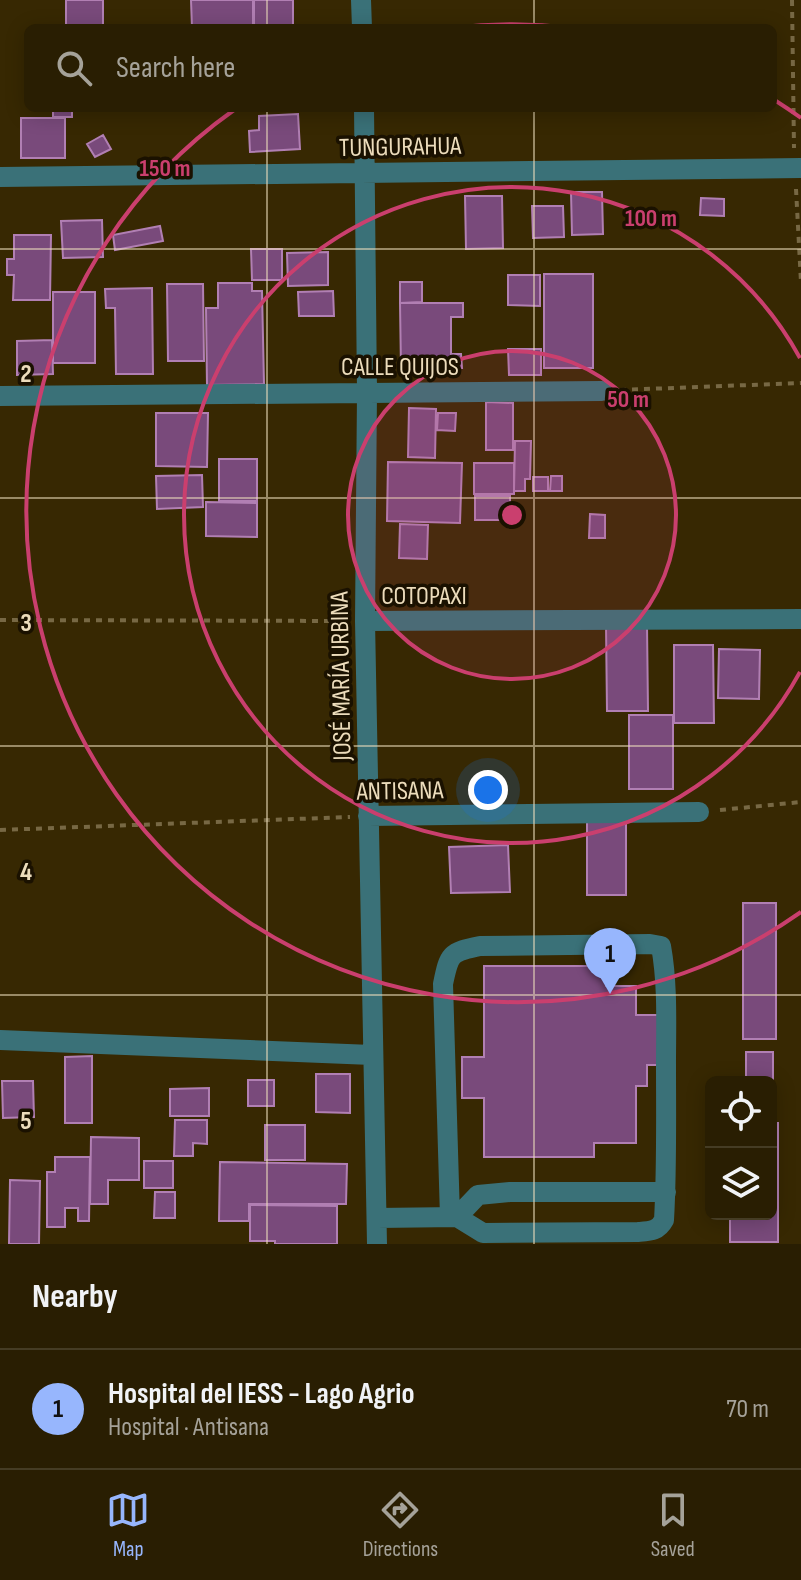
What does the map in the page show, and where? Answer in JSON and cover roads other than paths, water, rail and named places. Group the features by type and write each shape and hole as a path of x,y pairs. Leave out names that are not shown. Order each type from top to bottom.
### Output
{"street":[{"path":"361,0 362,24"},
{"name":"JOSÉ MARÍA URBINA","path":"364,112 365,621 377,1244"},
{"name":"TUNGURAHUA","path":"0,177 798,168"},
{"name":"CALLE QUIJOS","path":"0,396 602,391"},
{"name":"COTOPAXI","path":"365,621 801,619"},
{"name":"ANTISANA","path":"368,816 699,812"},
{"path":"377,1218 453,1217 483,1233 653,1231 660,1228 664,1220 666,1192 666,993 661,946 480,946 459,950 448,960 443,984 453,1217"},
{"path":"0,1040 372,1055"},
{"path":"453,1217 478,1195 666,1192"}],"place":[{"name":"Hospital del IESS - Lago Agrio","path":"610,994"}]}
